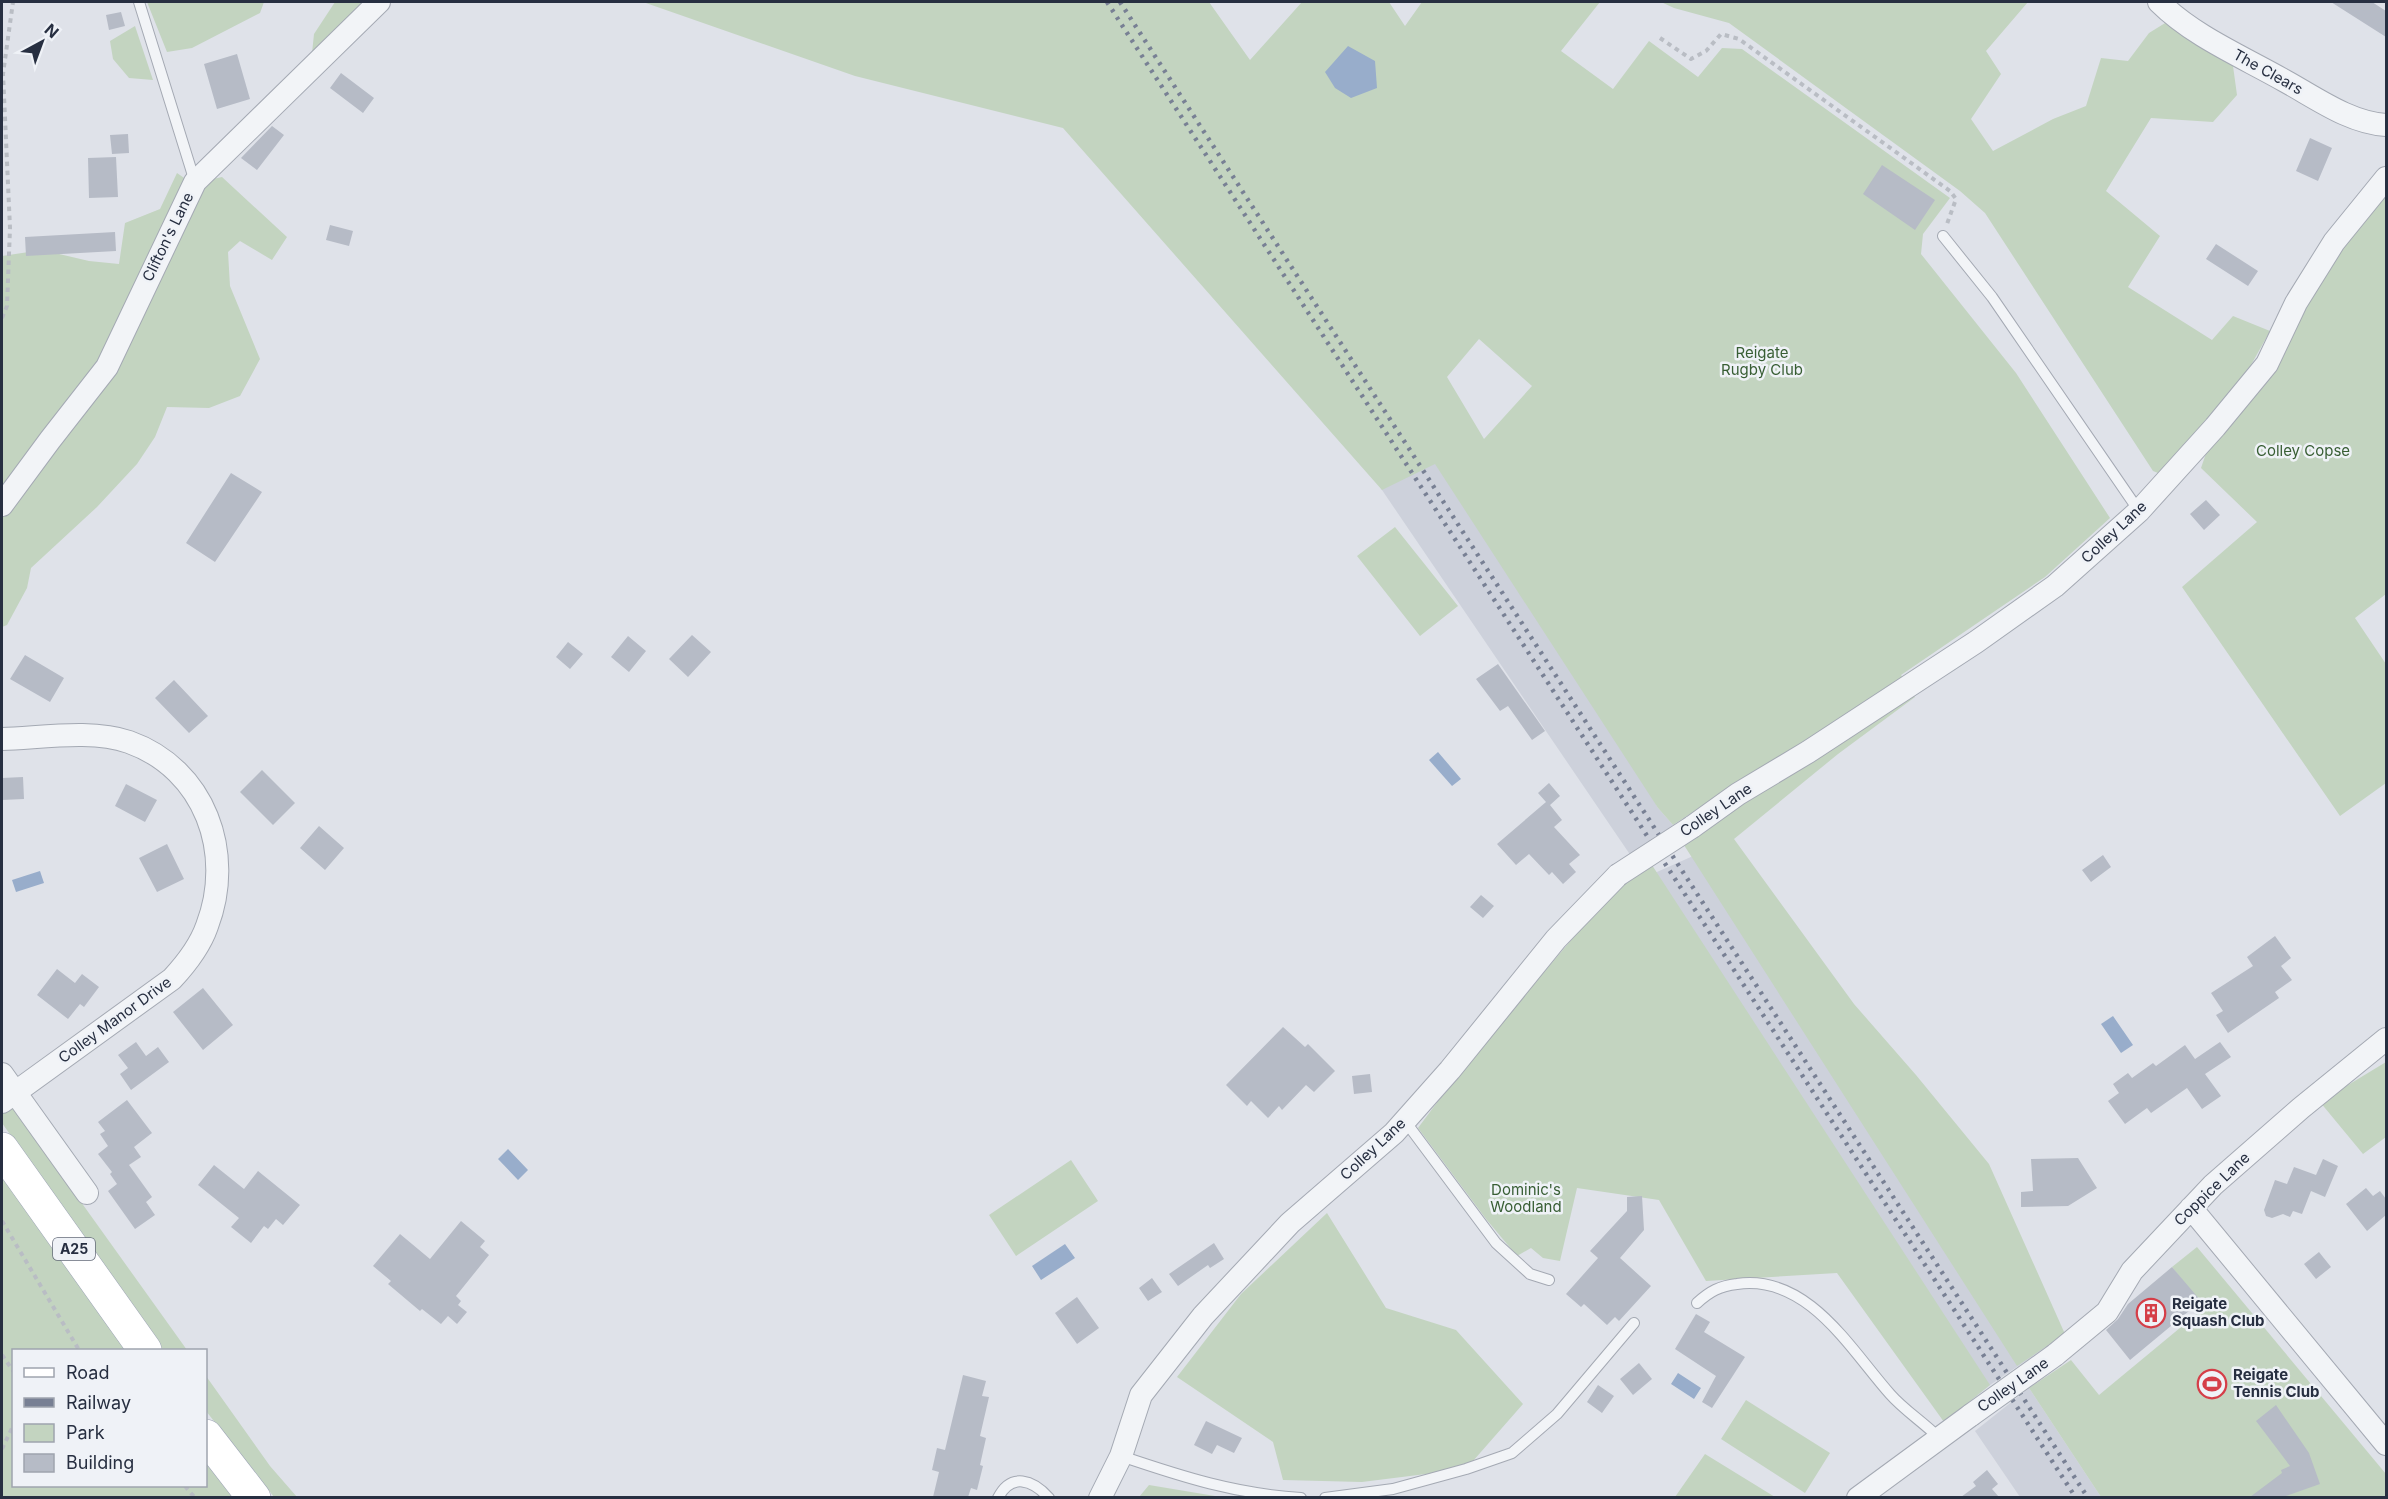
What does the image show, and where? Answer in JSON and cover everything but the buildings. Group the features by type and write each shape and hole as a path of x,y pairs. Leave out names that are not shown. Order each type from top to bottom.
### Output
{"main road":[{"name":"A25","path":"2,1149 144,1349"},
{"path":"207,1437 254,1497"}],"street":[{"name":"Clifton's Lane","path":"2,506 107,367 195,182 379,2"},
{"name":"The Clears","path":"2159,2 2229,51 2337,110 2386,125"},
{"name":"Colley Lane","path":"1100,1497 1121,1456 1141,1395 1203,1316 1290,1223 1394,1133 1556,939 1618,875 1738,794 1808,752 1976,642 2055,586 2139,511 2215,427 2267,363 2296,303 2334,242 2386,178"},
{"name":"Colley Manor Drive","path":"2,739 107,737 128,742 150,752 174,767 192,787 206,811 217,862 216,889 206,929 186,964 172,980 6,1090 87,1193"},
{"name":"Coppice Lane","path":"2055,1355 2107,1312 2132,1270 2233,1165 2386,1039"},
{"path":"2190,1208 2386,1444"},
{"name":"Colley Lane","path":"1938,1437 2055,1355"},
{"path":"1858,1497 1938,1437"}],"lane":[{"path":"139,2 195,182"},
{"path":"1943,236 1992,297 2139,511"},
{"path":"1405,1121 1496,1243 1530,1274 1549,1280"},
{"path":"1697,1303 1707,1294 1722,1286 1752,1282 1781,1288 1808,1305 1832,1325 1892,1396 1938,1437"},
{"path":"1325,1497 1364,1495 1393,1489 1466,1469 1512,1453 1557,1414 1634,1323"},
{"path":"1121,1456 1195,1481 1270,1496 1301,1497"},
{"path":"998,1497 1005,1487 1017,1481 1036,1486 1049,1497"}],"path":[{"path":"2,318 7,306 10,228 3,74 13,2"},
{"path":"1660,38 1691,59 1706,51 1721,34 1739,39 1950,191 1956,199 1943,236"},
{"path":"2,1221 78,1349"},
{"path":"2,1355 12,1369"},
{"path":"2,1449 12,1428"}],"shaded area":[{"path":"1056,2 1209,2 1658,808 1673,825 1631,856 1382,490"},
{"path":"1709,849 2061,1337 1990,1385 1944,1422 1641,879"},
{"path":"2029,1388 2101,1497 2020,1497 1975,1431"}],"green space":[{"path":"147,2 264,2 260,13 192,48 167,52"},
{"path":"335,2 368,2 312,53 314,34"},
{"name":"Reigate Rugby Club","path":"643,2 1209,2 1250,60 1302,2 1389,2 1405,26 1422,2 1600,2 1561,51 1613,89 1649,41 1698,77 1722,48 1742,49 1950,198 1923,234 1921,254 2016,373 2110,518 2045,577 1901,675 1915,697 1838,754 1734,839 1854,1004 1989,1164 2065,1334 2017,1366 1682,842 1704,827 1693,812 1673,825 1658,808 1435,464 1382,490 1063,128 855,76","holes":["1479,339 1532,386 1484,439 1447,377"]},
{"path":"1661,2 2028,2 1986,51 2001,74 1971,119 1993,151 2053,119 2086,106 2101,58 2128,61 2149,33 2170,20 2233,66 2237,95 2213,122 2151,118 2106,191 2160,236 2128,287 2212,340 2233,316 2270,331 2246,374 2163,475 2153,471 1985,213 1960,191 1729,23 1674,8"},
{"path":"135,26 153,80 129,78 113,59 110,41"},
{"path":"177,173 190,182 116,337 2,497 2,256 42,250 89,261 119,264 125,223 160,209"},
{"path":"222,177 287,237 272,260 240,241 228,252 230,286 260,359 240,396 209,408 167,407 155,437 137,464 97,507 31,568 27,588 7,625 2,627 2,513 51,445 204,181"},
{"name":"Colley Copse","path":"2386,178 2386,594 2355,618 2386,664 2386,783 2340,816 2182,587 2257,522 2201,468 2215,427"},
{"path":"1395,527 1458,606 1420,636 1357,556"},
{"name":"Dominic's Woodland","path":"1650,862 1990,1385 1944,1422 1837,1273 1706,1281 1659,1200 1577,1188 1560,1261 1543,1258 1531,1248 1517,1256 1486,1219 1418,1128 1462,1069 1622,880"},
{"path":"2386,1062 2386,1137 2363,1154 2320,1102"},
{"path":"2,1089 186,1349 161,1349 2,1123"},
{"path":"2,1149 144,1349 12,1349 12,1487 207,1487 207,1437 254,1497 2,1497"},
{"path":"1071,1160 1098,1201 1016,1256 989,1215"},
{"path":"1327,1213 1386,1308 1456,1330 1523,1404 1466,1469 1362,1482 1283,1480 1273,1442 1177,1377 1241,1294"},
{"name":"Reigate Tennis Club","path":"2197,1247 2386,1474 2386,1497 2101,1497 2029,1388 2071,1360 2099,1395 2204,1308 2172,1267"},
{"path":"207,1377 270,1466 297,1497 274,1497 207,1412"},
{"path":"1746,1400 1830,1453 1805,1493 1721,1439"},
{"path":"1705,1454 1775,1497 1675,1497"},
{"path":"1149,1485 1221,1497 1139,1497"}],"water":[{"path":"1348,46 1375,61 1377,88 1351,98 1335,88 1325,72"},
{"path":"1438,752 1461,779 1452,786 1429,760"},
{"path":"40,871 44,883 16,892 12,880"},
{"path":"2113,1016 2133,1045 2121,1053 2101,1024"},
{"path":"508,1149 528,1170 518,1180 498,1159"},
{"path":"1065,1244 1075,1258 1041,1280 1032,1266"},
{"path":"1678,1373 1701,1388 1694,1399 1671,1384"}],"railway":[{"path":"1107,2 2076,1498"},
{"path":"1120,2 2088,1498"}],"place":[{"name":"Reigate Squash Club","path":"2151,1313"},
{"name":"Reigate Tennis Club","path":"2212,1384"}]}
